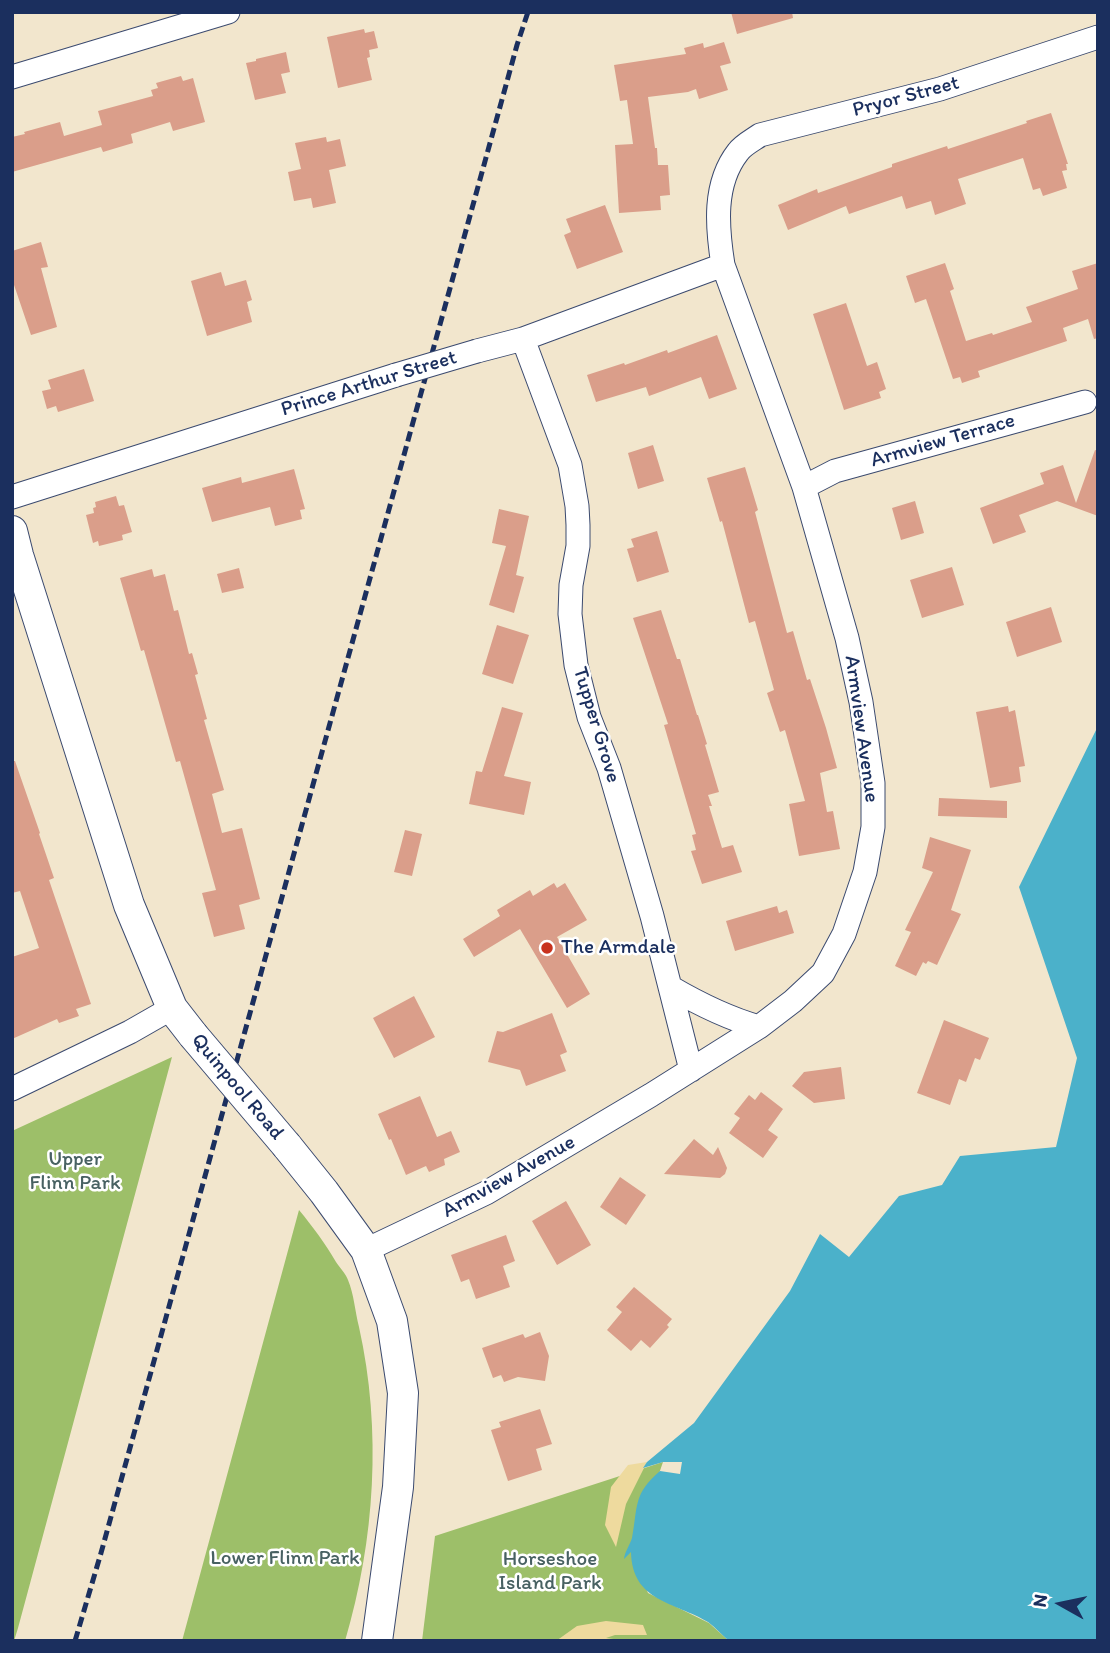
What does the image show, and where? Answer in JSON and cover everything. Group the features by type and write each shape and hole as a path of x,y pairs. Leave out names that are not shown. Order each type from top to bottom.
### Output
{"main road":[{"name":"Quinpool Road","path":"14,548 129,905 172,1008 324,1192 366,1250 392,1321 403,1393 398,1487 377,1641"}],"street":[{"path":"12,77 228,12"},
{"name":"Pryor Street","path":"727,172 739,151 760,135 940,89 1098,37"},
{"name":"Armview Avenue","path":"366,1250 486,1193 759,1027 823,973 844,934 865,872 873,827 873,783 861,702 847,639 804,487 723,265 718,232 719,203 727,172"},
{"name":"Prince Arthur Street","path":"12,497 396,374 523,339 723,265"},
{"name":"Tupper Grove","path":"523,339 570,465 574,484 578,546 571,584 570,614 576,665 589,717 609,768 652,915 691,1070"},
{"name":"Armview Terrace","path":"804,487 835,471 1085,402"},
{"path":"670,987 734,1020 759,1027"},
{"path":"12,1089 130,1032 172,1008"}],"green space":[{"name":"Upper Flinn Park","path":"172,1057 18,1628 12,1641 12,1131"},
{"name":"Lower Flinn Park","path":"299,1210 350,1285 371,1405 373,1445 369,1524 355,1603 345,1641 182,1641"},
{"name":"Horseshoe Island Park","path":"663,1462 632,1552 648,1593 709,1623 729,1641 422,1641 435,1536"}],"sand":[{"path":"647,1462 626,1504 616,1547 605,1525 611,1487 628,1465"},
{"path":"606,1621 643,1625 647,1635 615,1635 606,1638 628,1641 556,1641 577,1626"}],"water":[{"path":"1098,726 1098,1641 729,1641 708,1622 647,1591 633,1569 631,1552 624,1559 632,1538 638,1501 645,1487 660,1471 680,1474 682,1462 663,1462 643,1468 694,1423 790,1291 820,1234 849,1257 899,1196 942,1185 960,1156 1056,1147 1077,1058 1019,887"}],"building":[{"path":"731,12 792,12 793,18 737,34"},
{"path":"364,29 365,33 374,31 378,48 369,50 370,57 367,58 372,80 338,88 327,37"},
{"path":"724,42 731,63 720,66 728,90 699,99 696,89 648,97 658,165 668,165 670,195 660,196 661,210 619,213 615,145 633,144 627,100 620,101 614,65 686,54 684,48 703,43 704,48"},
{"path":"286,52 290,72 281,74 286,93 255,100 246,63"},
{"path":"181,76 183,81 193,78 205,122 173,131 170,122 131,134 133,143 103,152 101,147 12,172 12,137 60,122 64,136 102,125 98,111 153,96 151,90 158,88 156,83"},
{"path":"1051,113 1068,164 1067,170 1062,171 1067,188 1043,196 1040,188 1033,190 1023,158 958,179 966,204 935,215 931,201 906,209 902,196 849,214 846,206 788,230 778,205 817,189 818,193 892,167 892,164 947,146 948,149"},
{"path":"326,137 327,142 340,139 346,166 329,170 336,203 313,208 311,198 294,201 288,172 301,169 295,143"},
{"path":"605,205 623,252 577,269 564,235 571,232 566,219"},
{"path":"41,242 48,267 41,268 57,327 31,335 12,279 12,251"},
{"path":"945,263 954,289 950,291 966,341 1032,322 1026,307 1078,289 1072,271 1098,263 1098,338 1094,339 1088,319 1063,328 1067,341 978,371 980,377 962,383 960,377 953,379 926,299 915,303 906,276"},
{"path":"221,272 225,286 246,280 252,300 247,302 252,322 207,336 191,281"},
{"path":"846,303 867,366 877,362 886,389 879,392 881,398 844,410 813,314"},
{"path":"717,335 737,389 709,399 701,377 649,396 646,387 596,402 587,375 667,350 668,353"},
{"path":"84,369 94,401 58,412 56,406 47,409 42,391 51,389 48,380"},
{"path":"653,445 664,481 638,489 628,453"},
{"path":"1095,450 1098,451 1098,516 1057,501 1019,515 1026,532 993,544 980,508 1044,484 1040,473 1063,465 1076,503"},
{"path":"745,467 787,633 793,631 837,768 820,773 827,812 833,811 840,849 799,856 789,804 805,801 785,730 780,732 767,693 774,690 755,621 749,623 722,521 720,522 707,478"},
{"path":"294,469 305,509 300,510 302,519 275,526 270,507 212,522 202,488 241,477 242,483"},
{"path":"116,496 119,506 124,505 132,532 122,535 123,540 99,546 98,541 93,543 86,515 94,513 95,502"},
{"path":"915,501 924,533 901,540 892,508"},
{"path":"499,509 529,516 516,575 524,577 514,613 489,605 506,546 492,543"},
{"path":"657,531 669,572 637,582 627,549 634,547 631,539"},
{"path":"952,567 964,605 922,618 910,580"},
{"path":"239,568 244,588 222,593 217,574"},
{"path":"152,569 154,577 165,574 174,611 178,610 189,654 192,653 198,674 195,675 207,719 204,720 224,790 212,794 222,833 242,828 260,899 239,905 245,929 214,937 202,893 216,890 180,761 176,762 120,578"},
{"path":"1051,607 1062,642 1017,657 1006,622"},
{"path":"661,610 698,715 719,792 708,795 712,806 709,806 722,848 733,845 742,872 702,884 691,851 696,850 692,835 696,834 664,725 668,724 633,618"},
{"path":"497,625 529,635 513,684 482,674"},
{"path":"1008,706 1009,712 1015,710 1025,766 1019,767 1021,782 990,788 976,712"},
{"path":"502,707 523,713 504,776 531,782 524,815 469,804 476,771 482,772"},
{"path":"12,761 15,761 40,833 54,878 49,880 91,1004 76,1009 79,1016 59,1023 57,1019 12,1039 12,957 39,948 20,891 12,893"},
{"path":"939,798 1007,801 1007,818 938,816"},
{"path":"405,830 422,834 412,876 394,872"},
{"path":"930,837 971,850 951,910 961,914 937,965 923,962 916,976 895,966 911,932 905,930 933,872 922,868"},
{"name":"The Armdale","path":"554,883 557,888 565,883 587,920 557,937 590,994 567,1008 520,929 474,957 463,939 500,916 497,910 530,890 533,896"},
{"path":"777,906 779,913 787,910 794,933 735,951 726,921"},
{"path":"414,996 435,1037 394,1058 373,1018"},
{"path":"552,1013 567,1052 560,1055 566,1071 526,1086 520,1070 488,1062 497,1031 503,1032"},
{"path":"944,1020 989,1038 980,1060 975,1058 966,1082 959,1079 950,1105 917,1093"},
{"path":"841,1067 845,1099 814,1103 792,1086 804,1072"},
{"path":"761,1092 783,1109 768,1130 778,1137 763,1158 729,1133 740,1118 734,1114 749,1095 755,1100"},
{"path":"420,1096 437,1137 451,1131 460,1152 444,1159 445,1165 429,1172 426,1166 406,1175 378,1114"},
{"path":"694,1139 713,1155 718,1147 727,1168 720,1178 664,1174"},
{"path":"620,1177 646,1195 626,1225 600,1207"},
{"path":"566,1201 591,1245 557,1265 532,1221"},
{"path":"506,1235 515,1261 503,1266 510,1287 476,1299 469,1279 461,1282 451,1255"},
{"path":"634,1287 672,1319 667,1325 669,1327 650,1348 641,1340 631,1351 607,1330 622,1312 616,1307"},
{"path":"540,1332 549,1356 545,1381 518,1377 504,1382 501,1375 493,1378 482,1348 523,1334 525,1338"},
{"path":"540,1409 552,1444 536,1449 542,1470 508,1481 491,1430 501,1427 499,1422"}],"railway":[{"path":"75,1641 528,12"}],"place":[{"name":"The Armdale","path":"547,948"}]}
